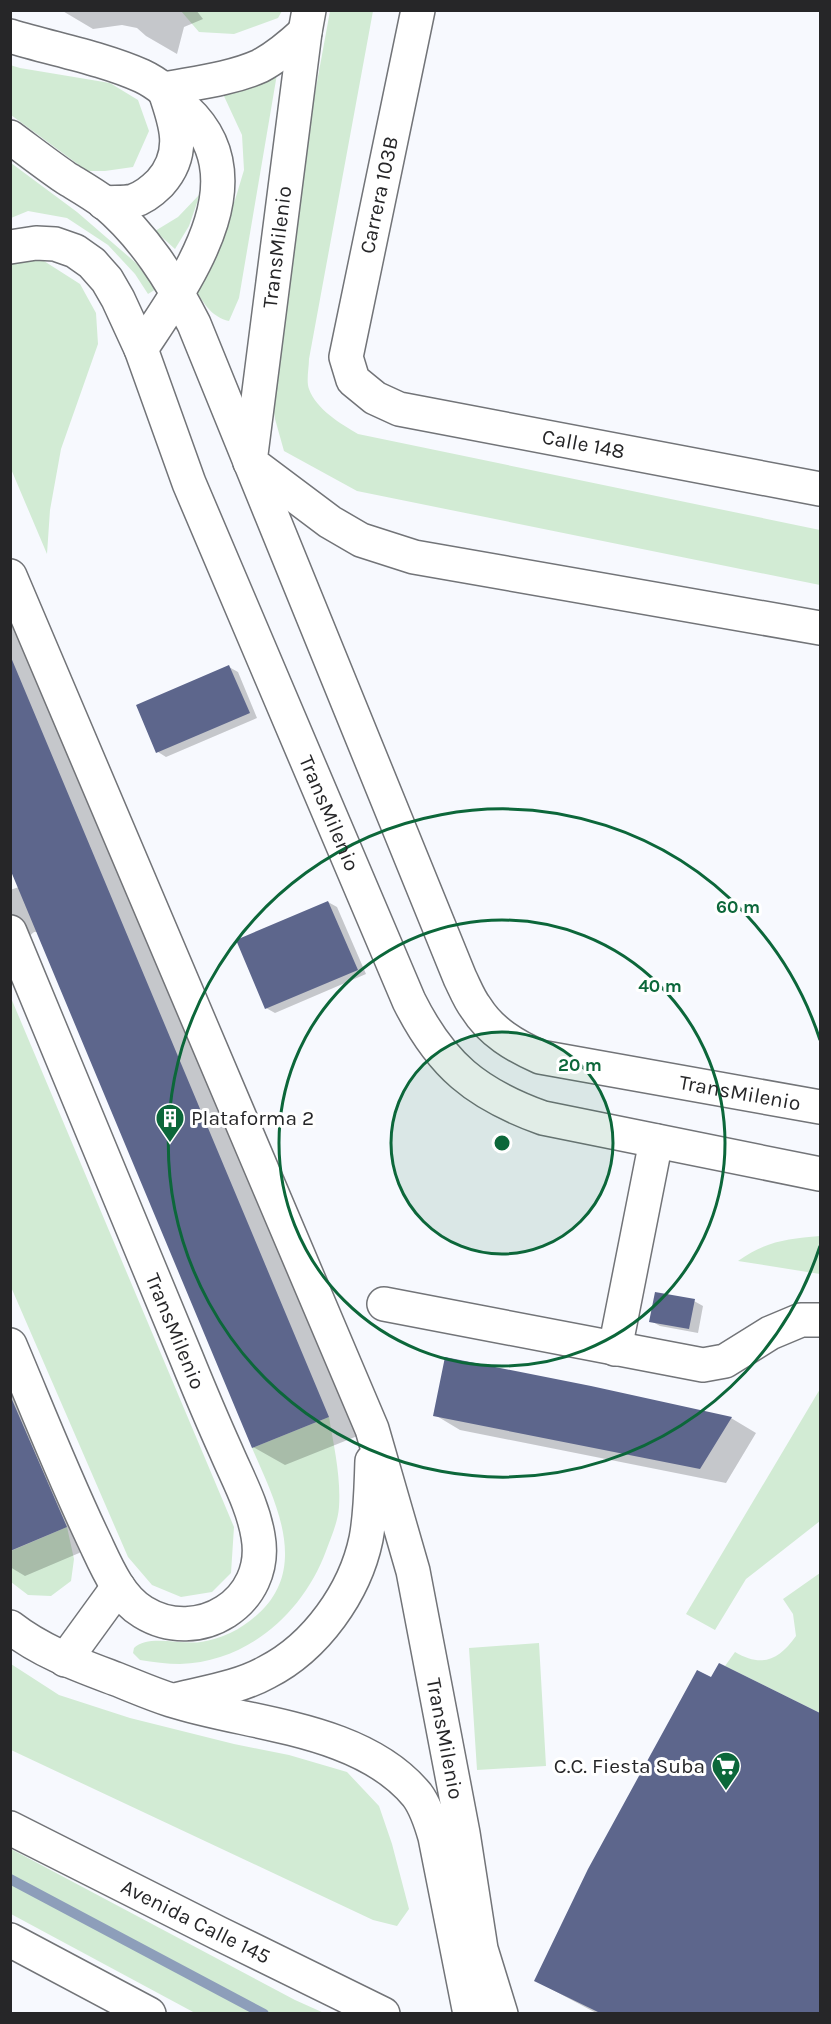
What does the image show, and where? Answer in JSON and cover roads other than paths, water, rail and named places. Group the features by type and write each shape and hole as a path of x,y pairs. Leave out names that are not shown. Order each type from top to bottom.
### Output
{"street":[{"name":"Carrera 103B","path":"353,380 346,357 417,10"},
{"name":"TransMilenio","path":"165,89 235,74 260,66 284,51 307,21"},
{"name":"TransMilenio","path":"250,462 307,21"},
{"path":"10,36 142,76 165,89 195,118 207,136 217,163 219,190 212,220 178,292 141,349"},
{"path":"104,203 133,201 152,191 167,175 174,160 178,142 176,123 165,89"},
{"name":"TransMilenio","path":"10,137 104,203 136,234 160,264 178,292 194,324 460,978 476,1009 493,1029 515,1046 540,1057 820,1107"},
{"name":"TransMilenio","path":"10,247 36,243 55,244 75,251 92,263 118,299 141,349 189,483 409,1001 422,1027 437,1049 461,1075 489,1095 513,1108 543,1118 820,1174"},
{"name":"Calle 148","path":"353,380 375,398 399,409 820,489"},
{"path":"250,462 330,522 361,540 414,557 820,628"},
{"name":"TransMilenio","path":"10,576 372,1429 413,1571 463,1833 481,1949 501,2013"},
{"name":"TransMilenio","path":"10,932 215,1428 252,1510 259,1538 258,1566 248,1590 232,1607 213,1619 190,1625 162,1622 140,1611 118,1587 76,1501 10,1345"},
{"path":"615,1349 656,1142"},
{"path":"384,1304 703,1365 725,1361 770,1333 801,1320 820,1320"},
{"name":"TransMilenio","path":"172,1700 225,1688 267,1673 292,1656 312,1638 337,1606 357,1568 366,1539 370,1501 372,1429"},
{"path":"64,1660 118,1587"},
{"name":"TransMilenio","path":"10,1627 26,1639 64,1660 172,1700 298,1731 340,1744 375,1760 398,1777 417,1796 429,1818 435,1837 470,2013"},
{"name":"Avenida Calle 145","path":"10,1828 218,1934 383,2013"},
{"path":"10,1940 149,2013"}],"waterway":[{"path":"10,1879 264,2014"}],"place":[{"name":"Plataforma 2","path":"170,1144"},
{"name":"C.C. Fiesta Suba","path":"726,1792"}]}
